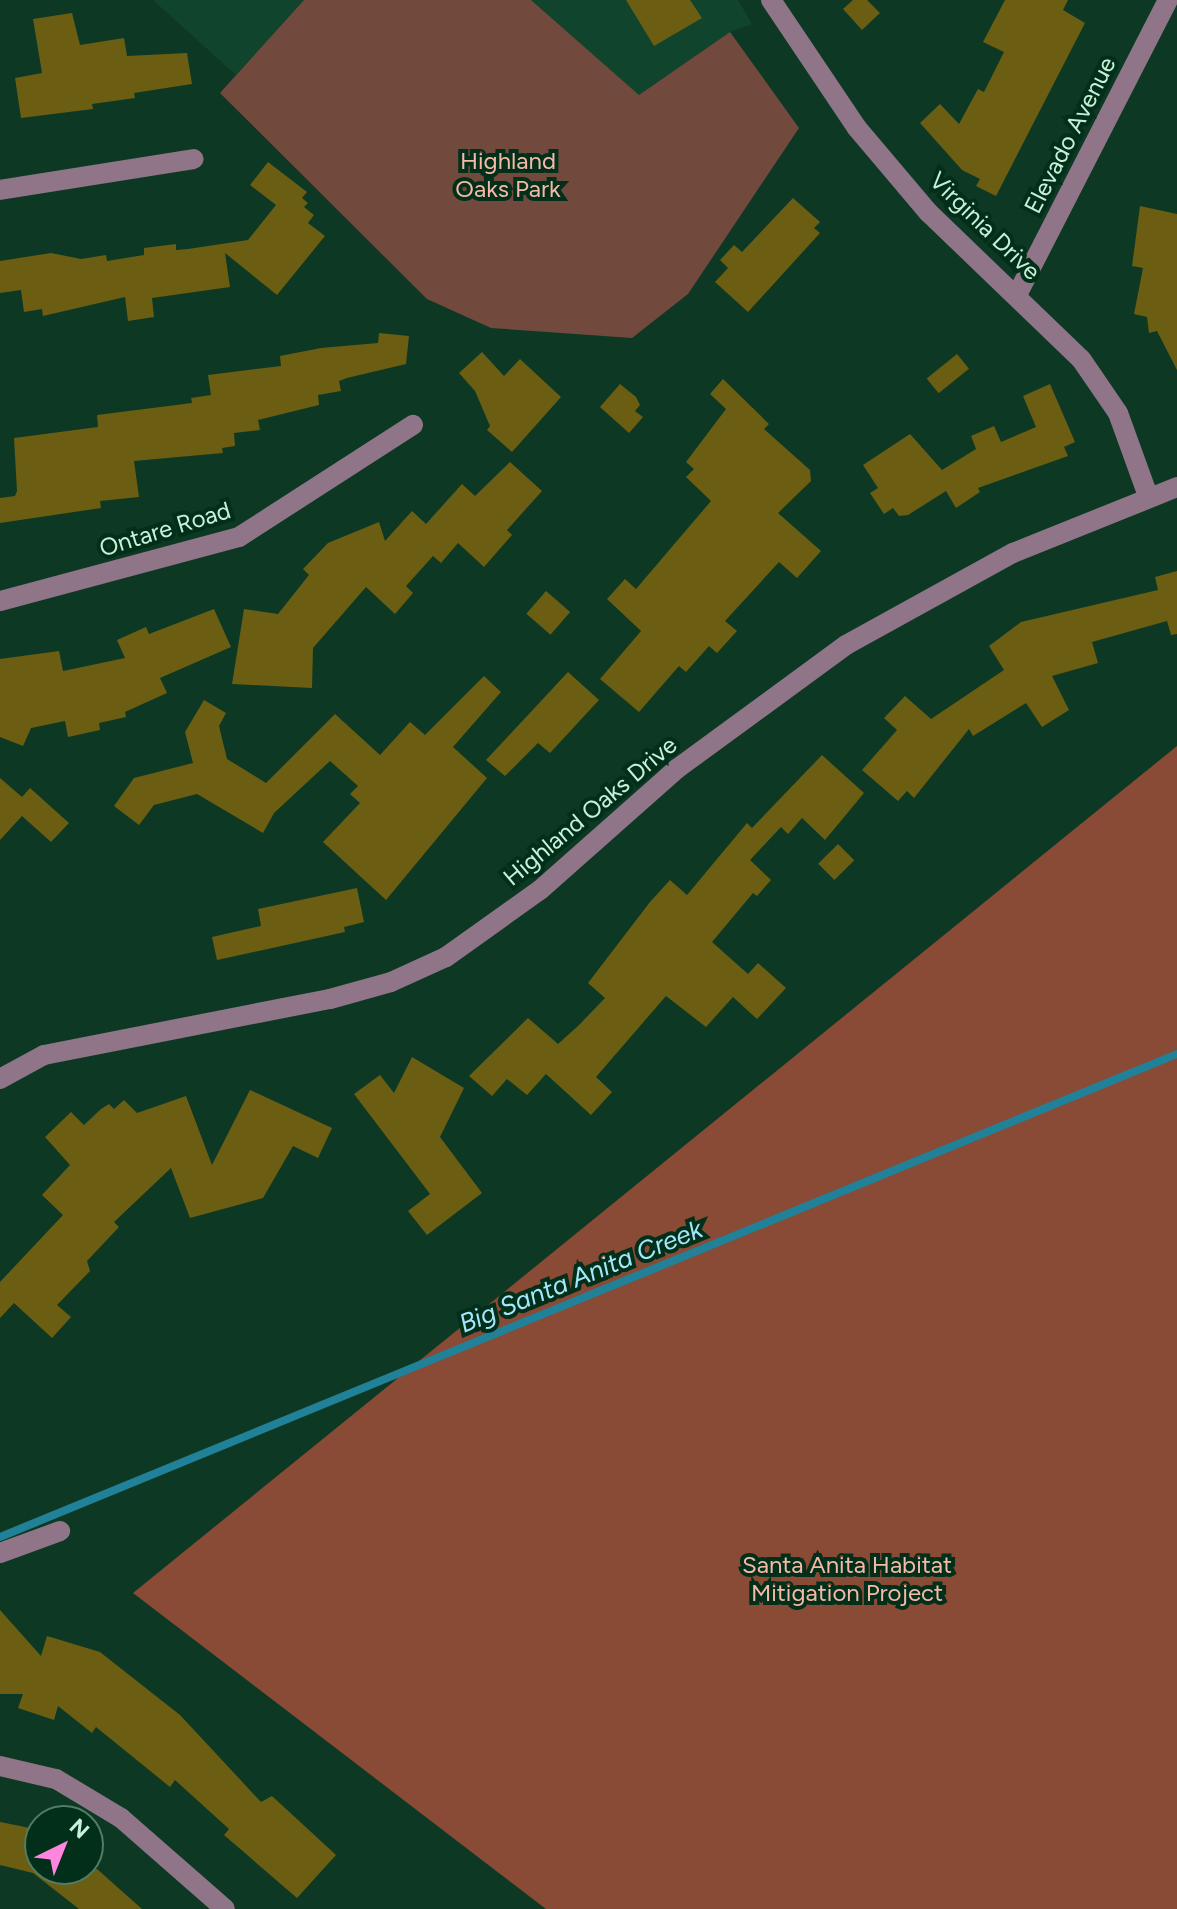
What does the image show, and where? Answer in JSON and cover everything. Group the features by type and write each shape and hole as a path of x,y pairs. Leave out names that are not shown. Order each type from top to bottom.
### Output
{"street":[{"name":"Virginia Drive","path":"771,0 867,140 928,212 1018,293 1081,359 1118,413 1148,496"},
{"name":"Elevado Avenue","path":"1018,293 1168,0"},
{"path":"0,190 194,159"},
{"name":"Ontare Road","path":"0,601 239,537 413,425"},
{"name":"Highland Oaks Drive","path":"0,1079 44,1055 330,999 391,982 446,957 540,890 678,768 846,645 1013,553 1148,496 1177,487"},
{"path":"0,1553 60,1531"},
{"path":"0,1766 56,1779 121,1818 225,1909"}],"shaded area":[{"path":"153,0 304,0 236,75"},
{"path":"531,0 738,0 752,24 730,32 639,95"}],"green space":[{"name":"Highland Oaks Park","path":"304,0 531,0 639,95 730,32 799,128 688,294 632,338 491,328 427,299 220,93"},
{"name":"Santa Anita Habitat Mitigation Project","path":"1177,746 1177,1909 546,1909 133,1593"}],"building":[{"path":"626,0 690,0 702,18 654,46"},
{"path":"853,0 867,0 880,13 862,30 843,9"},
{"path":"1005,0 1068,0 1063,10 1085,23 996,196 976,186 980,179 962,170 920,123 940,104 959,124 978,89 984,92 1004,52 983,42"},
{"path":"72,13 80,45 124,38 127,56 187,53 192,84 134,93 135,98 92,104 93,109 21,118 15,78 42,73 33,19"},
{"path":"268,162 307,192 302,198 308,203 304,207 314,215 308,223 325,236 277,295 225,253 230,287 152,298 154,317 128,321 125,297 43,316 42,309 24,312 21,290 0,293 0,261 51,253 81,259 106,255 107,261 144,255 144,248 176,244 176,250 248,240 276,205 250,185"},
{"path":"793,198 820,222 814,228 820,233 748,312 715,282 728,268 720,260 734,245 742,252"},
{"path":"1140,206 1177,214 1177,370 1157,331 1149,333 1147,317 1134,314 1143,268 1132,266"},
{"path":"379,333 409,336 406,364 339,381 341,391 318,395 319,405 258,420 260,430 234,433 235,446 222,448 223,453 134,461 139,497 100,501 101,508 0,523 0,498 15,496 17,491 14,438 98,427 97,415 192,403 191,398 211,395 208,375 281,366 280,356 321,348 378,343"},
{"path":"482,352 504,376 520,359 561,397 512,452 487,430 490,426 475,391 459,373"},
{"path":"957,354 969,369 939,393 927,379"},
{"path":"723,379 769,424 764,429 810,470 811,481 778,513 821,551 797,578 779,562 725,621 737,631 717,653 709,646 686,672 679,666 639,712 600,679 641,631 607,599 625,579 636,589 711,501 686,477 694,469 686,462 726,409 710,394"},
{"path":"620,384 636,397 640,405 635,411 643,417 629,433 600,407"},
{"path":"1050,384 1075,442 1064,447 1068,456 978,488 980,492 956,508 946,491 908,515 899,516 893,508 884,514 870,493 878,488 863,465 910,434 942,470 976,449 971,436 994,426 1001,442 1036,427 1023,396"},
{"path":"510,462 542,491 507,530 512,535 484,567 458,543 441,563 433,556 406,586 413,593 395,614 366,587 313,648 312,688 232,684 244,609 278,614 309,575 303,569 328,543 379,522 385,541 412,511 426,524 462,484 475,496"},
{"path":"1177,571 1177,634 1171,635 1167,621 1092,642 1098,663 1052,676 1069,710 1042,727 1026,703 973,736 969,729 914,798 907,791 898,801 862,770 897,730 884,718 905,696 931,719 1004,670 989,646 1021,622 1158,590 1155,577"},
{"path":"546,591 570,612 550,635 526,614"},
{"path":"214,609 231,647 160,678 167,693 125,712 126,717 99,723 100,730 68,737 65,721 31,728 23,746 0,737 0,659 59,651 63,671 125,658 117,640 146,627 149,634"},
{"path":"568,672 599,700 550,753 538,743 505,776 486,760"},
{"path":"484,676 501,692 453,747 487,778 386,900 323,842 360,803 350,794 358,786 330,761 274,813 263,833 197,794 154,805 139,825 114,806 134,778 193,763 185,732 204,700 226,713 219,726 227,759 266,783 335,714 380,755 410,722 425,735"},
{"path":"822,755 864,793 825,840 802,818 788,834 781,827 750,860 771,880 757,896 753,893 712,942 748,974 758,963 786,988 757,1019 733,997 706,1027 666,996 596,1077 612,1092 591,1115 546,1074 527,1095 507,1079 492,1096 469,1076 528,1018 558,1044 579,1025 605,998 588,983 650,902 670,880 687,895 747,823 752,828"},
{"path":"0,778 22,797 30,788 69,823 51,842 22,816 0,840"},
{"path":"838,844 854,860 834,880 818,864"},
{"path":"357,888 364,922 344,927 345,932 217,960 212,937 261,926 258,909"},
{"path":"412,1057 464,1088 440,1137 482,1193 427,1235 408,1211 430,1194 354,1094 380,1075 394,1093"},
{"path":"250,1090 332,1128 318,1158 293,1146 263,1198 190,1218 171,1168 114,1222 119,1227 87,1261 90,1271 57,1305 71,1317 52,1338 14,1303 0,1318 0,1282 63,1215 42,1195 70,1165 45,1137 71,1112 84,1125 109,1104 114,1109 124,1100 137,1113 186,1096 212,1165"},
{"path":"0,1610 41,1656 47,1636 100,1652 180,1715 261,1802 272,1796 336,1855 297,1898 224,1835 229,1829 175,1780 170,1787 96,1727 92,1733 58,1706 54,1720 18,1708 23,1694 0,1694"},
{"path":"0,1822 24,1827 24,1871 0,1865"},
{"path":"104,1875 142,1909 79,1909 48,1885 104,1885"}],"waterway":[{"name":"Big Santa Anita Creek","path":"0,1537 1177,1054"}]}
